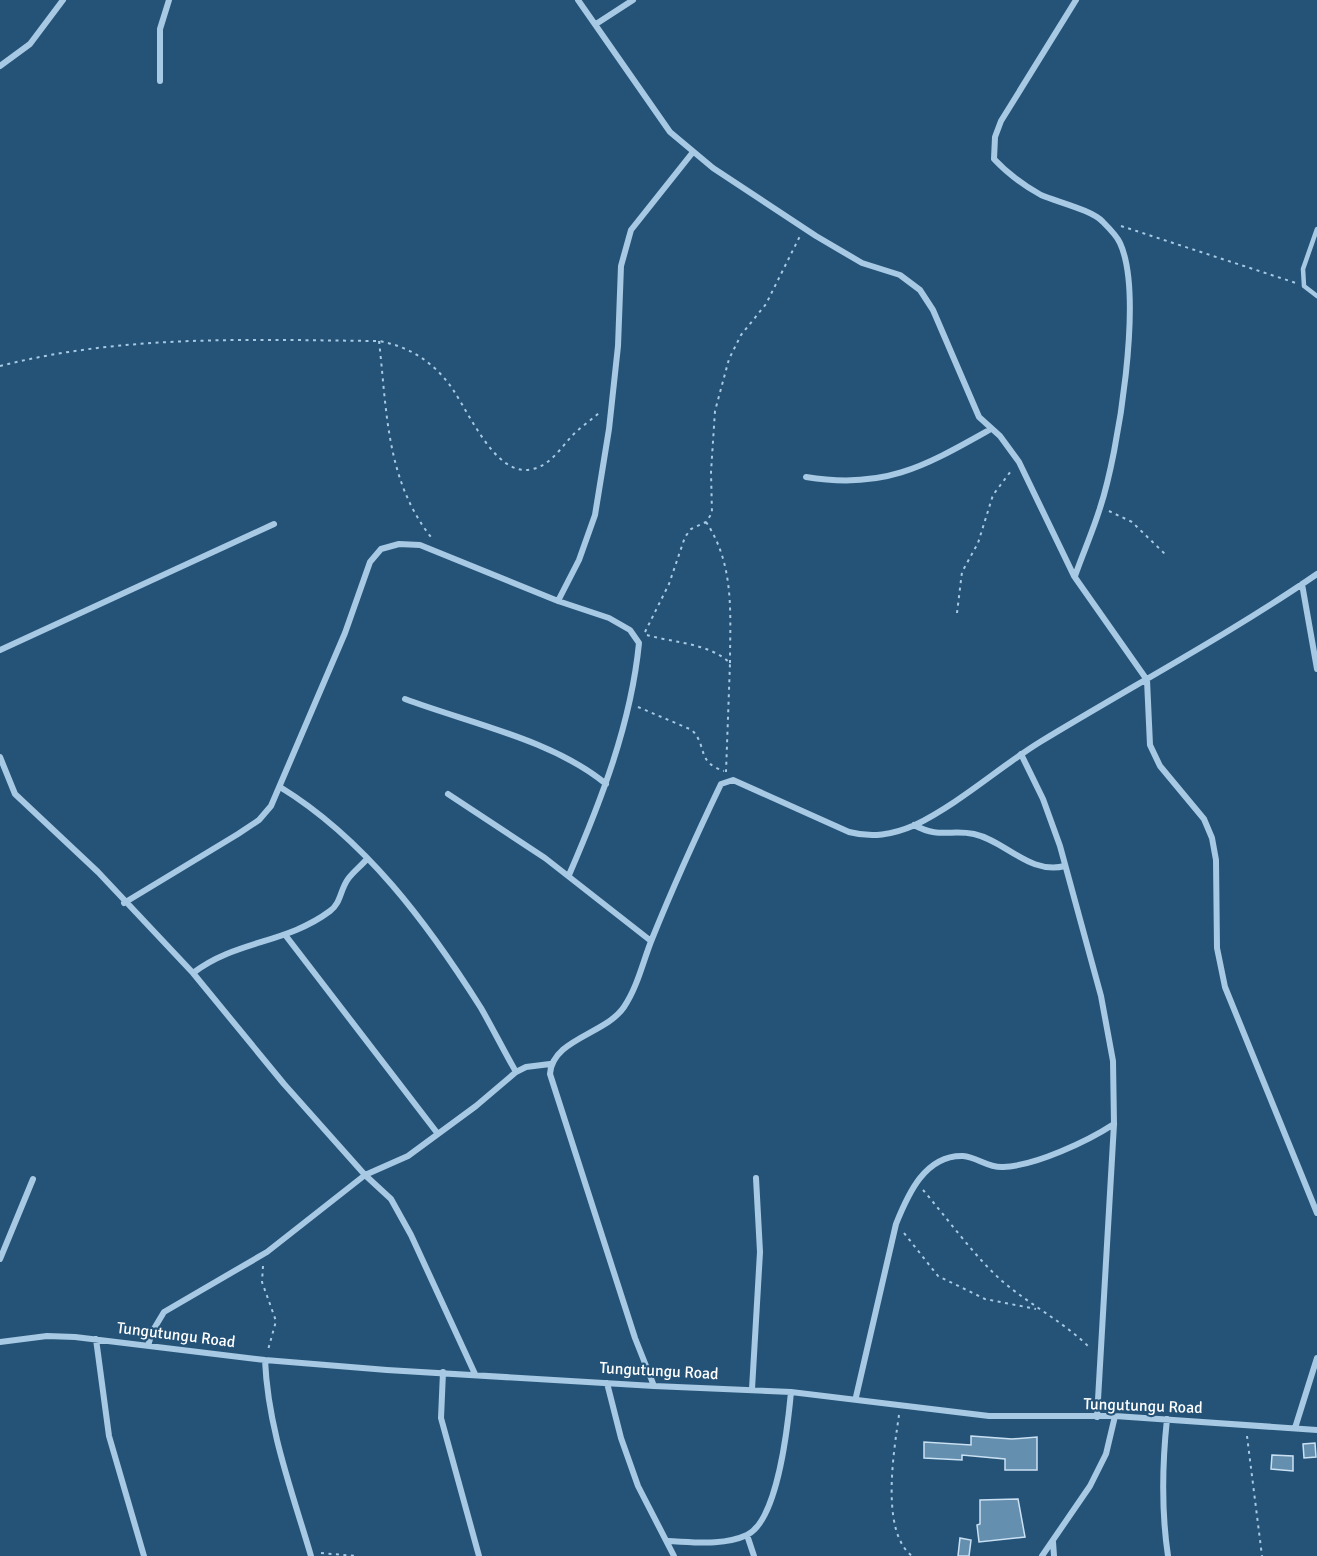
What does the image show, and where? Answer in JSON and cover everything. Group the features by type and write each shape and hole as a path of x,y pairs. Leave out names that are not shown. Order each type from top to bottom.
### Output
{"street":[{"path":"0,66 30,44 63,0"},
{"path":"160,81 160,29 169,0"},
{"path":"578,0 670,132 693,152 804,228 862,263 900,274 920,290 933,310 979,417 1010,447 1074,576 1147,680 1150,745 1160,766 1204,819 1212,838 1216,860 1217,948 1225,987 1317,1213"},
{"path":"596,24 633,0"},
{"path":"1074,576 1101,507 1114,454 1129,339 1130,298 1120,243 1101,220 1041,194 1011,176 994,159 995,137 1001,121 1076,0"},
{"path":"558,601 579,560 595,515 618,346 621,266 631,230 693,152"},
{"path":"806,477 839,482 869,480 903,473 944,455 991,429"},
{"path":"0,650 274,524"},
{"path":"124,903 260,820 271,806 345,633 370,562 381,549 399,544 420,545 558,601 609,618 630,630 639,643 627,703 606,784 569,875"},
{"path":"654,1386 635,1338 550,1074 550,1064 556,1054 605,1025 624,1008 635,988 651,940 721,784 726,780 742,784 849,832 866,836 885,835 914,825 951,804 1021,754 1147,680 1317,574"},
{"path":"1302,584 1317,669"},
{"path":"405,699 546,749 573,761 606,784"},
{"path":"1021,754 1043,799 1065,866 1101,996 1113,1061 1114,1124 1097,1418"},
{"path":"0,757 15,794 98,872 124,903 193,973 284,1084 365,1175 391,1199 411,1235 476,1374"},
{"path":"280,787 318,811 400,894 481,1009 516,1072"},
{"path":"448,794 569,875 651,940"},
{"path":"914,825 936,834 972,834 986,838 1040,866 1050,868 1065,866"},
{"path":"193,973 212,958 227,951 286,936 333,909 348,879 367,859"},
{"path":"286,936 438,1134"},
{"path":"148,1346 152,1332 164,1312 267,1252 365,1175 408,1156 516,1072 526,1067 550,1064"},
{"path":"855,1398 896,1224 917,1182 927,1170 947,1158 965,1156 991,1166 1021,1164 1072,1148 1114,1124"},
{"path":"752,1389 760,1252 756,1178"},
{"path":"0,1259 33,1179"},
{"name":"Tungutungu Road","path":"0,1342 46,1336 96,1339 265,1360 654,1386 791,1392 989,1416 1097,1418 1115,1416 1317,1430"},
{"path":"96,1339 109,1436 144,1556"},
{"path":"1295,1428 1317,1358"},
{"path":"265,1360 272,1421 286,1479 310,1554"},
{"path":"443,1372 441,1418 479,1556"},
{"path":"607,1383 621,1437 639,1486 674,1556"},
{"path":"668,1541 726,1541 747,1535 758,1527 769,1504 787,1432 791,1392"},
{"path":"1042,1556 1090,1486 1106,1454 1115,1416"},
{"path":"1167,1419 1161,1476 1162,1519 1168,1556"},
{"path":"747,1535 754,1556"},
{"path":"1053,1541 1054,1556"}],"lane":[{"path":"1317,229 1303,269 1304,286 1317,296"}],"path":[{"path":"1101,220 1304,286"},
{"path":"644,634 669,584 685,537 691,529 706,522 712,513 711,472 715,411 729,359 741,335 766,303 804,228"},
{"path":"0,366 28,359 158,341 379,341 400,345 422,357 446,380 501,461 514,469 533,469 554,457 572,435 612,401"},
{"path":"379,341 396,470 406,500 432,538"},
{"path":"957,613 962,572 978,543 993,495 1019,462"},
{"path":"1101,507 1132,522 1167,556"},
{"path":"706,522 718,540 730,584 726,780"},
{"path":"630,630 708,650 720,654 730,663"},
{"path":"627,703 692,730 697,735 705,761 712,767 726,772"},
{"path":"917,1182 1000,1279 1038,1310 1077,1335 1100,1359"},
{"path":"896,1224 938,1276 984,1299 1038,1310"},
{"path":"265,1360 276,1321 262,1282 267,1252"},
{"path":"901,1404 896,1435 892,1515 897,1535 912,1556"},
{"path":"1244,1425 1254,1477 1262,1556"},
{"path":"310,1554 356,1556"}],"building":[{"path":"971,1436 1012,1439 1037,1437 1037,1470 1005,1470 1005,1459 962,1455 962,1460 924,1458 924,1442 971,1445"},
{"path":"1315,1443 1316,1457 1304,1458 1303,1444"},
{"path":"1272,1455 1293,1456 1293,1471 1271,1469"},
{"path":"1018,1499 1025,1537 979,1542 977,1525 980,1524 980,1500"},
{"path":"960,1538 971,1540 969,1556 958,1556"}]}
